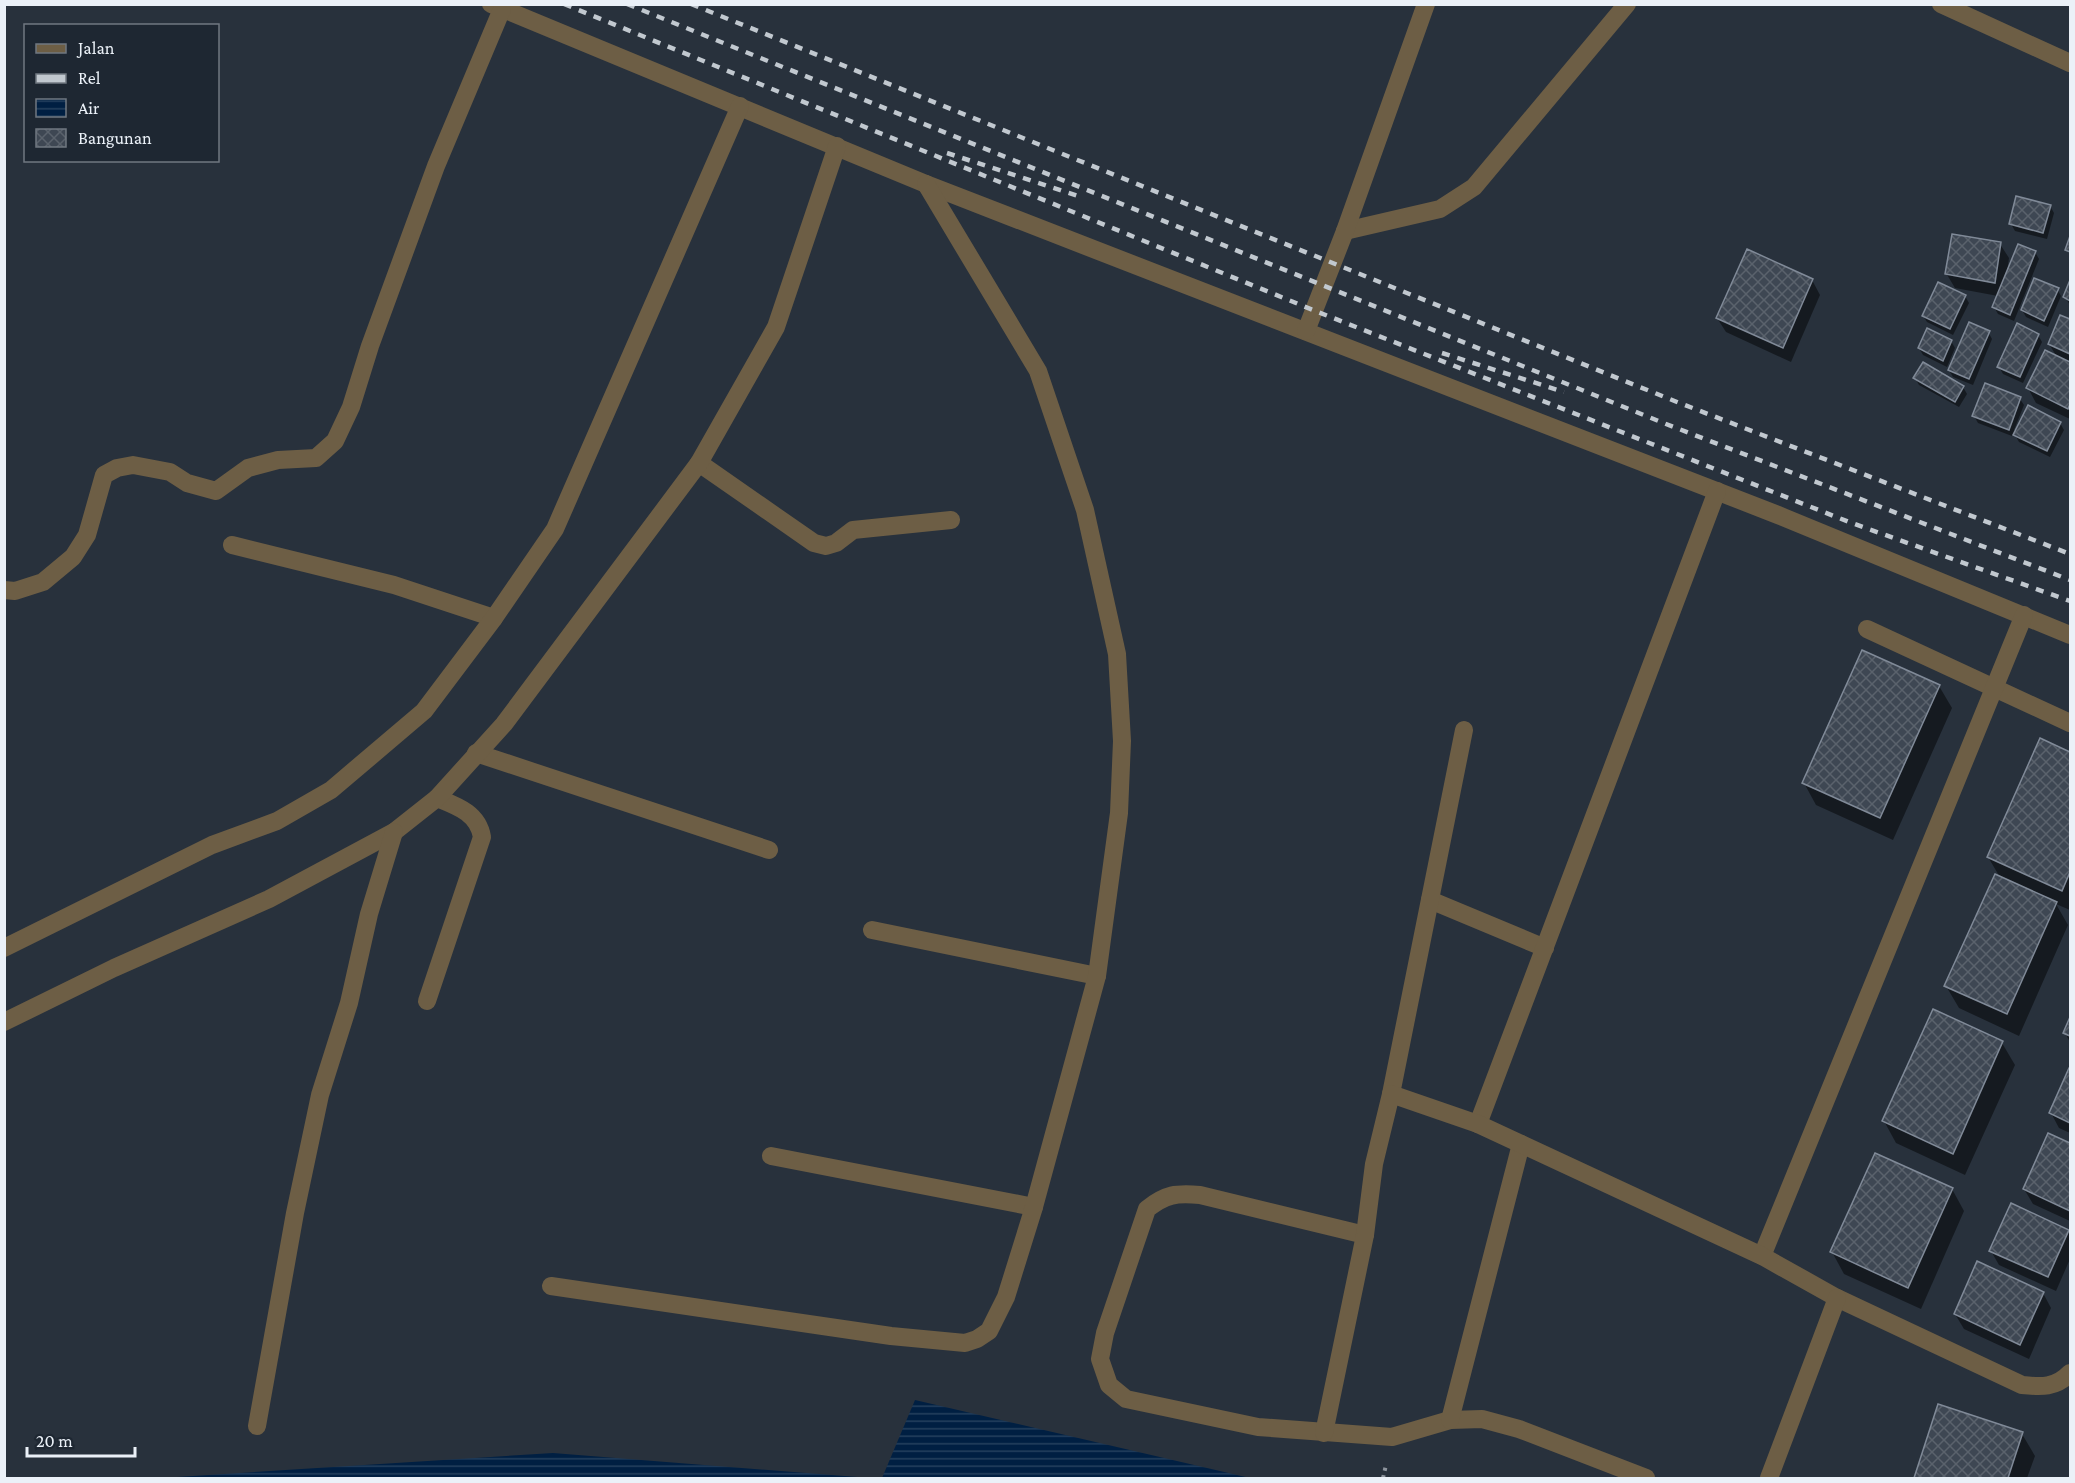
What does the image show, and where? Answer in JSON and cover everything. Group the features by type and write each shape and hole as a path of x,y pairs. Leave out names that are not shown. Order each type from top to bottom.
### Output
{"street":[{"path":"1306,331 1345,231 1426,4"},
{"path":"1345,231 1440,209 1474,187 1627,4"},
{"path":"1941,4 2070,63"},
{"path":"4,590 15,591 43,582 73,557 87,535 104,475 117,468 133,465 170,472 187,483 216,490 248,468 278,460 316,458 335,441 351,407 370,346 497,7 926,184 1717,491 2070,635"},
{"path":"4,948 212,845 278,821 331,790 424,711 494,618 555,529 740,106"},
{"path":"4,1022 114,968 269,900 394,832 437,798 504,724 699,463 776,327 837,146"},
{"path":"551,1286 891,1336 964,1343 977,1339 989,1331 1006,1297 1034,1207 1097,975 1119,813 1122,741 1117,654 1085,510 1038,371 926,184"},
{"path":"699,463 814,543 826,546 836,543 854,530 951,520"},
{"path":"1478,1124 1717,491"},
{"path":"232,545 394,585 494,618"},
{"path":"1762,1256 2024,615"},
{"path":"1868,629 2070,723"},
{"path":"1324,1433 1365,1235 1374,1164 1391,1094 1464,730"},
{"path":"476,753 769,850"},
{"path":"427,1001 482,837 480,824 461,808 437,798"},
{"path":"257,1426 295,1213 320,1095 349,1003 369,914 394,832"},
{"path":"1430,900 1545,948"},
{"path":"872,930 1097,975"},
{"path":"1391,1094 1478,1124 1762,1256 1837,1298 2022,1385 2044,1388 2063,1381 2070,1373"},
{"path":"1450,1420 1521,1144"},
{"path":"771,1156 1034,1207"},
{"path":"1365,1235 1200,1195 1179,1193 1161,1198 1147,1209 1105,1333 1100,1359 1109,1385 1126,1399 1258,1427 1392,1437 1450,1420 1482,1419 1519,1430 1646,1479"},
{"path":"1769,1479 1837,1298"}],"water":[{"path":"915,1400 1250,1478 882,1478"},
{"path":"553,1453 870,1478 161,1478"}],"building":[{"path":"2016,196 2051,205 2043,233 2009,224"},
{"path":"1952,234 2001,242 1995,283 1945,274"},
{"path":"2070,236 2070,252 2065,250"},
{"path":"2018,244 2036,251 2010,315 1992,307"},
{"path":"1747,249 1813,279 1783,348 1716,318"},
{"path":"2034,278 2059,288 2044,321 2021,310"},
{"path":"2070,280 2070,301 2063,297"},
{"path":"1938,282 1966,295 1950,329 1922,316"},
{"path":"2060,315 2070,319 2070,354 2048,344"},
{"path":"1969,322 1990,331 1969,379 1948,370"},
{"path":"2017,323 2039,334 2020,377 1997,367"},
{"path":"1927,328 1952,340 1943,361 1918,348"},
{"path":"2045,350 2070,362 2068,409 2026,388"},
{"path":"1923,362 1964,386 1955,402 1913,378"},
{"path":"1985,383 2021,397 2009,430 1972,416"},
{"path":"2028,405 2061,422 2047,451 2013,435"},
{"path":"1862,650 1940,685 1880,818 1802,783"},
{"path":"2040,738 2070,752 2070,872 2062,891 1987,857"},
{"path":"1995,874 2057,902 2007,1014 1944,986"},
{"path":"1933,1009 2003,1041 1953,1154 1882,1121"},
{"path":"2070,1017 2070,1036 2063,1033"},
{"path":"2070,1068 2070,1123 2049,1113"},
{"path":"2048,1133 2070,1143 2070,1211 2023,1189"},
{"path":"1875,1153 1953,1188 1908,1288 1830,1252"},
{"path":"2011,1203 2069,1230 2048,1277 1989,1251"},
{"path":"1977,1261 2044,1292 2020,1345 1954,1314"},
{"path":"1938,1404 2023,1432 2008,1478 1914,1478"}],"railway":[{"path":"564,4 1313,310 1849,522 2070,601"},
{"path":"627,4 1666,424 2070,580"},
{"path":"691,4 1677,402 2070,554"},
{"path":"947,153 1081,197"},
{"path":"1442,353 1564,392"}]}
